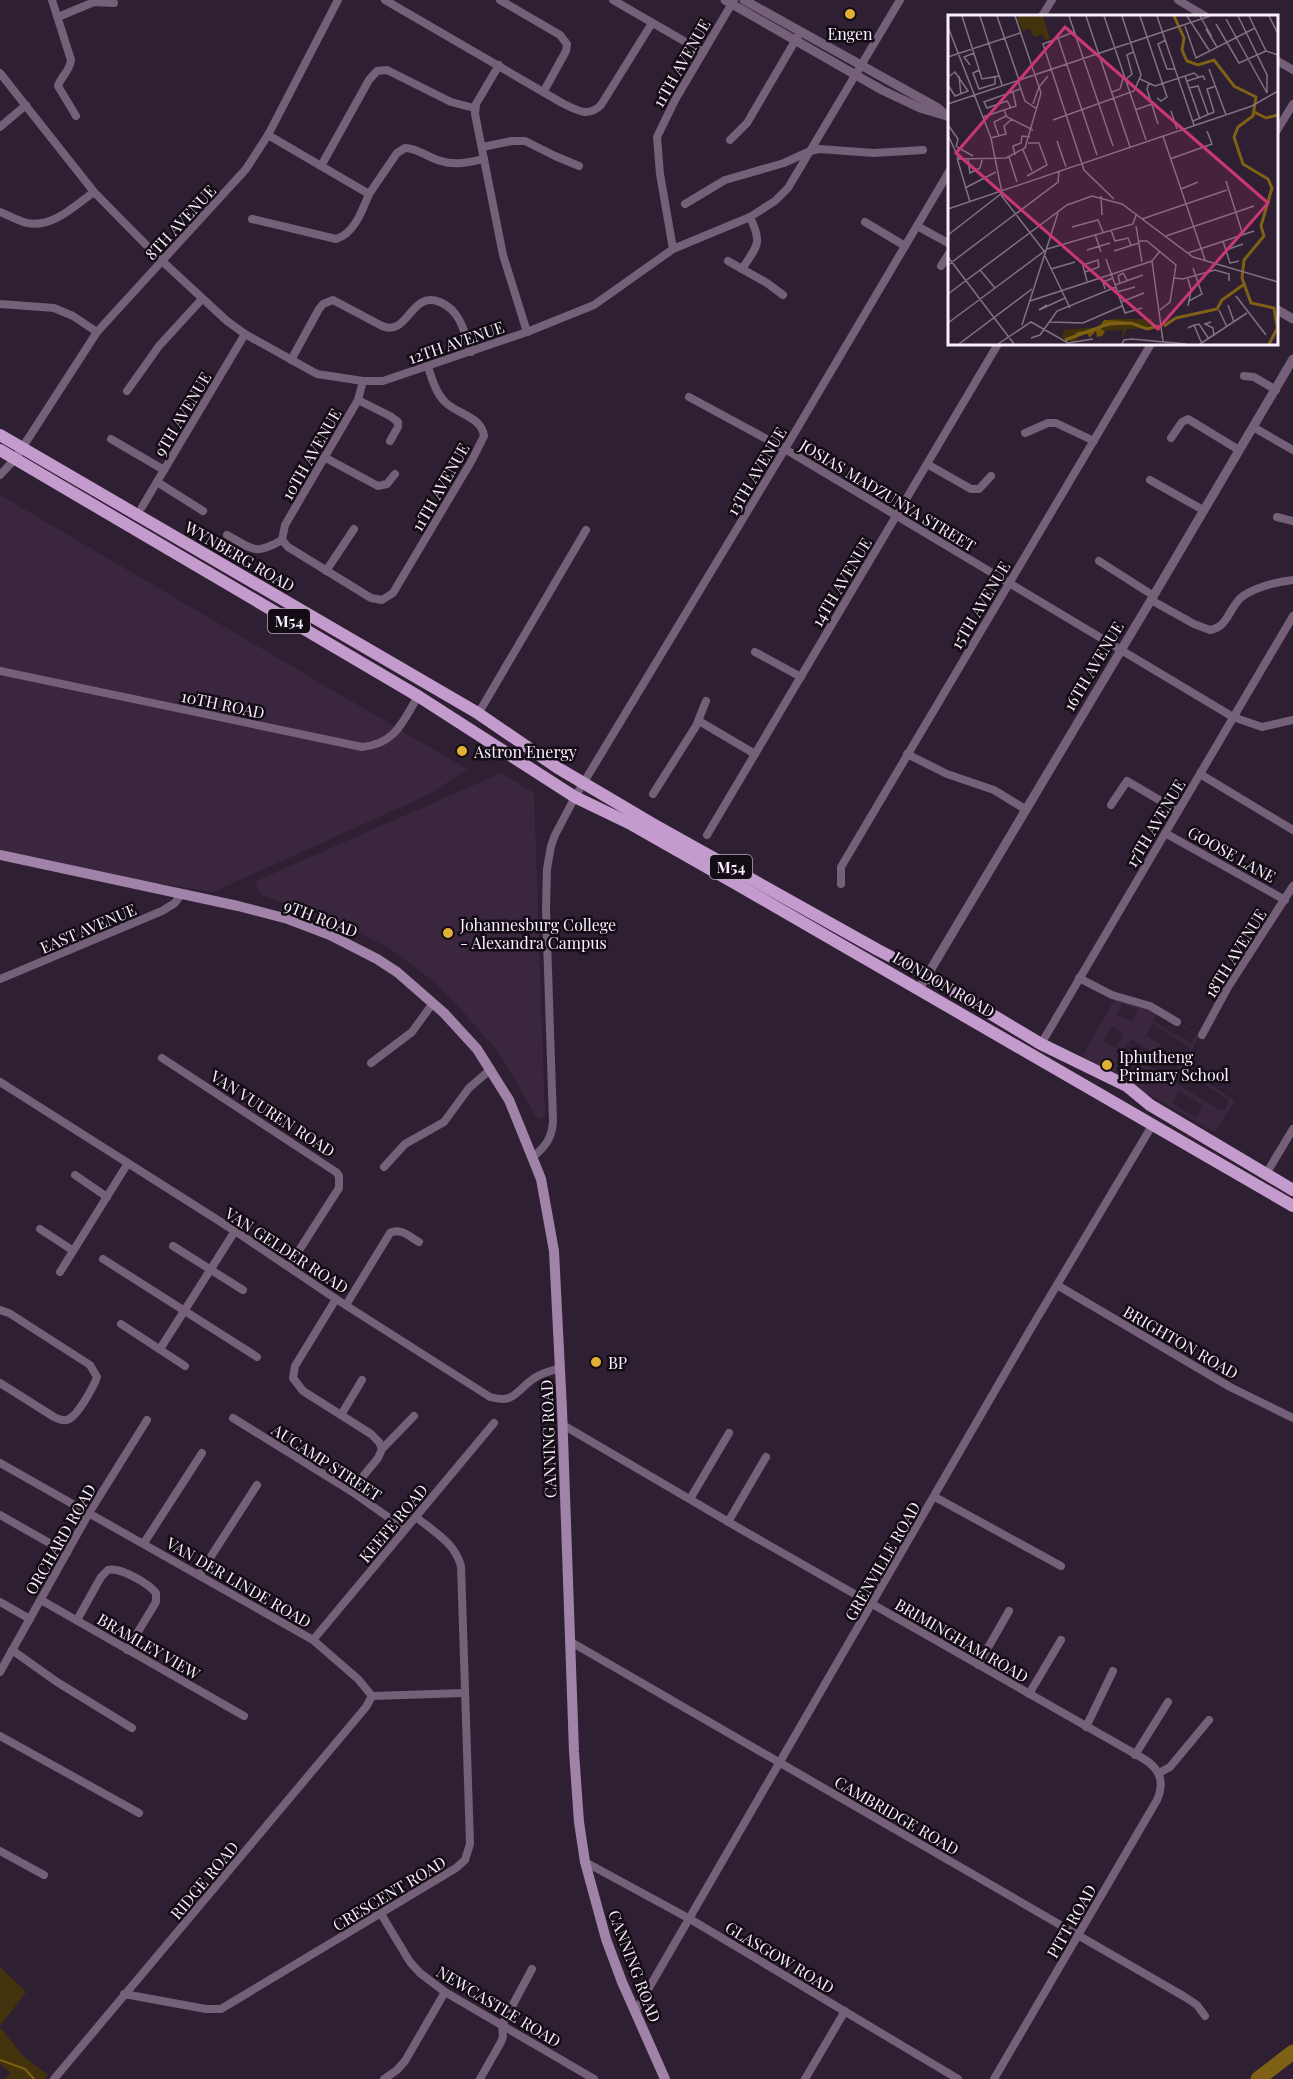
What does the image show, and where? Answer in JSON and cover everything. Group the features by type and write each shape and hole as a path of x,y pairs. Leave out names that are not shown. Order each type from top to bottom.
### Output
{"main road":[{"name":"WYNBERG ROAD","path":"0,435 19,454 418,696 575,797"},
{"name":"WYNBERG ROAD","path":"0,450 19,454 478,714 584,784"},
{"name":"LONDON ROAD","path":"584,784 860,941 926,975 1041,1044 1127,1086 1150,1105 1293,1190"},
{"name":"LONDON ROAD","path":"575,797 646,833 1293,1206"},
{"name":"9TH ROAD","path":"0,855 266,913 330,934 377,959 433,1003 477,1049 509,1100 533,1157"},
{"name":"CANNING ROAD","path":"533,1157 545,1195 552,1233 563,1425 577,1800 585,1862 606,1939 665,2079"}],"street":[{"path":"52,0 71,60 71,67 58,86 76,116"},
{"name":"8TH AVENUE","path":"0,475 19,454 98,332 246,169 268,135 338,0"},
{"path":"385,0 579,111 597,110 652,23"},
{"path":"500,0 560,35 566,41 566,51 544,91"},
{"path":"612,0 702,52"},
{"name":"12TH AVENUE","path":"0,73 94,192 162,261 227,321 245,334 324,376 363,381 390,380 527,332 594,305 673,249 750,217 775,201 785,192 900,0"},
{"path":"1043,15 1052,0"},
{"path":"1178,0 1193,14"},
{"path":"58,17 94,2 114,3"},
{"path":"738,2 863,65 941,109 948,116"},
{"path":"738,2 795,41 856,75 914,106 948,116"},
{"name":"11TH AVENUE","path":"673,249 660,174 657,137 702,52 738,2"},
{"path":"730,140 747,123 800,32"},
{"path":"1278,61 1293,70"},
{"path":"499,65 474,108 505,265 527,332"},
{"path":"321,166 369,80 377,71 387,70 451,102 474,108"},
{"path":"0,127 26,105"},
{"path":"1278,129 1293,105"},
{"path":"268,135 369,194"},
{"path":"482,147 525,141 579,166"},
{"path":"252,219 336,239 350,231 369,194 397,153 405,148 414,149 441,162 459,164 484,159"},
{"path":"685,204 724,180 784,163 819,149 874,153 923,150"},
{"name":"13TH AVENUE","path":"575,797 948,173"},
{"path":"0,212 25,223 47,222 68,211 94,192"},
{"path":"742,270 758,243 757,232 750,217"},
{"path":"865,222 905,246"},
{"path":"917,226 948,243"},
{"path":"941,266 948,255"},
{"path":"728,261 771,285 783,296"},
{"path":"127,391 159,346 202,299"},
{"path":"291,360 319,309 323,304 333,300 382,327 391,329 399,326 420,303 429,300 438,302 452,309 459,318 471,352"},
{"path":"0,304 54,308 73,316 98,332"},
{"path":"1278,310 1293,319"},
{"name":"9TH AVENUE","path":"142,507 245,334"},
{"name":"14TH AVENUE","path":"707,835 997,345"},
{"name":"15TH AVENUE","path":"841,884 840,867 1150,345"},
{"name":"16TH AVENUE","path":"919,989 1293,359"},
{"name":"11TH AVENUE","path":"326,571 371,598 379,600 387,598 394,591 484,436 482,427 443,400 428,367"},
{"path":"1244,376 1254,377 1275,390"},
{"name":"10TH AVENUE","path":"282,540 285,525 358,400 363,381"},
{"name":"JOSIAS MADZUNYA STREET","path":"689,397 785,449 1233,717 1262,727 1293,720"},
{"path":"358,400 398,422 398,428 390,441"},
{"path":"1170,438 1182,422 1188,419 1239,450"},
{"path":"1025,433 1048,423 1056,423 1094,441"},
{"path":"1253,427 1293,450"},
{"path":"111,439 164,470"},
{"path":"324,457 378,486 387,484 395,474"},
{"path":"927,464 975,490 985,485 991,476"},
{"path":"1150,480 1203,510"},
{"path":"157,482 203,511"},
{"path":"1277,518 1293,521"},
{"path":"227,535 257,550 267,548 282,540 288,547 326,571 354,529"},
{"path":"478,714 586,530"},
{"path":"1099,561 1194,624 1210,630 1221,626 1242,597 1275,584 1293,580"},
{"name":"17TH AVENUE","path":"1041,1044 1292,618"},
{"path":"755,652 801,677"},
{"name":"10TH ROAD","path":"0,670 362,747 377,744 392,736 418,696"},
{"path":"653,794 699,721 706,701"},
{"path":"699,721 755,754"},
{"path":"907,754 946,774 994,790 1025,809"},
{"path":"1200,774 1293,830"},
{"path":"1111,805 1127,782 1178,811"},
{"path":"533,1157 547,1145 553,1121 546,909 547,869 555,835 575,797"},
{"name":"GOOSE LANE","path":"1165,832 1285,900"},
{"name":"18TH AVENUE","path":"1202,1035 1228,987 1293,886"},
{"name":"EAST AVENUE","path":"0,980 162,911 175,903 182,893"},
{"path":"1079,978 1112,995 1150,1006 1177,1022"},
{"path":"371,1063 412,1032 433,1003"},
{"name":"VAN VUUREN ROAD","path":"162,1058 339,1176 339,1188 289,1266"},
{"path":"384,1167 405,1144 444,1122 469,1088 491,1069"},
{"name":"VAN GELDER ROAD","path":"0,1082 494,1398 505,1400 510,1398 536,1377 560,1368"},
{"name":"GRENVILLE ROAD","path":"635,2012 1153,1124"},
{"path":"1266,1174 1293,1129"},
{"path":"60,1272 128,1163"},
{"path":"75,1175 107,1197"},
{"path":"40,1229 72,1250"},
{"path":"160,1349 236,1231"},
{"path":"346,1305 390,1233 399,1231 419,1242"},
{"path":"172,1246 243,1290"},
{"path":"103,1259 257,1357"},
{"name":"BRIGHTON ROAD","path":"1058,1285 1230,1387 1293,1418"},
{"path":"336,1299 295,1366 293,1378 303,1391 375,1438 382,1449"},
{"path":"0,1310 9,1313 90,1365 97,1377 77,1411 71,1418 64,1420 54,1417 0,1383"},
{"path":"121,1324 185,1366"},
{"path":"341,1415 362,1380"},
{"path":"351,1491 378,1458 382,1449 414,1416"},
{"name":"AUCAMP STREET","path":"233,1418 351,1491 405,1530"},
{"name":"ORCHARD ROAD","path":"0,1672 89,1513 147,1420"},
{"name":"KEEFE ROAD","path":"313,1640 494,1423"},
{"name":"BRIMINGHAM ROAD","path":"563,1425 1152,1764 1159,1773"},
{"path":"690,1499 729,1433"},
{"path":"144,1543 202,1453"},
{"path":"728,1522 766,1457"},
{"name":"VAN DER LINDE ROAD","path":"0,1463 313,1640 358,1679 372,1696"},
{"path":"199,1575 257,1485"},
{"path":"935,1497 1061,1566"},
{"path":"0,1515 67,1553"},
{"name":"CRESCENT ROAD","path":"124,1994 207,2009 221,2009 456,1868 468,1855 470,1844 459,1559 446,1541 416,1517"},
{"path":"76,1620 101,1577 108,1570 117,1569 132,1576 154,1590 157,1598 128,1650"},
{"name":"BRAMLEY VIEW","path":"40,1600 244,1716"},
{"path":"0,1602 30,1619"},
{"path":"978,1665 1009,1611"},
{"path":"1029,1694 1061,1640"},
{"name":"CAMBRIDGE ROAD","path":"571,1642 1192,2001 1205,2016"},
{"path":"12,1650 57,1682 132,1728"},
{"path":"1086,1726 1113,1671"},
{"path":"372,1696 465,1693"},
{"name":"RIDGE ROAD","path":"54,2079 366,1707 372,1696"},
{"path":"1136,1755 1168,1701"},
{"path":"1159,1773 1170,1767 1209,1720"},
{"path":"0,1736 139,1813"},
{"name":"PITT ROAD","path":"994,2079 1156,1800 1161,1786 1159,1773"},
{"path":"0,1851 44,1875"},
{"name":"GLASGOW ROAD","path":"585,1862 690,1919 958,2079"},
{"name":"NEWCASTLE ROAD","path":"381,1914 415,1969 445,1992 594,2079"},
{"path":"480,2079 501,2042 502,2025 532,1969"},
{"path":"384,2079 405,2061 445,1992"},
{"path":"808,2078 845,2011"}],"shaded area":[{"path":"0,495 467,769 432,793 213,892 0,857"},
{"name":"Johannesburg College - Alexandra Campus","path":"501,773 534,793 545,1116 538,1120 499,1053 433,981 389,948 327,917 262,895 254,882"},
{"name":"Iphutheng Primary School","path":"1116,997 1159,1011 1199,1036 1183,1066 1235,1101 1215,1132 1082,1057","holes":["1122,1003 1138,1010 1133,1021 1117,1015","1158,1012 1196,1035 1191,1044 1153,1021","1153,1024 1190,1048 1184,1059 1168,1050 1163,1058 1229,1100 1225,1110 1221,1108 1219,1110 1124,1050 1131,1039 1159,1056 1164,1047 1146,1035","1112,1027 1124,1034 1116,1048 1104,1041","1119,1054 1136,1064 1129,1074 1117,1066 1120,1061 1116,1059","1179,1091 1203,1106 1196,1118 1172,1103"]},
{"path":"0,1967 26,1992 0,2026"},
{"path":"0,2027 23,2056 48,2075 45,2079 5,2079 11,2073 0,2064"}],"waterway":[{"path":"1258,2079 1293,2052"},
{"path":"0,2060 25,2069 34,2079"}],"place":[{"name":"Engen","path":"850,14"},
{"name":"Astron Energy","path":"462,751"},
{"name":"Johannesburg College - Alexandra Campus","path":"448,933"},
{"name":"Iphutheng Primary School","path":"1107,1065"},
{"name":"BP","path":"596,1362"}]}
